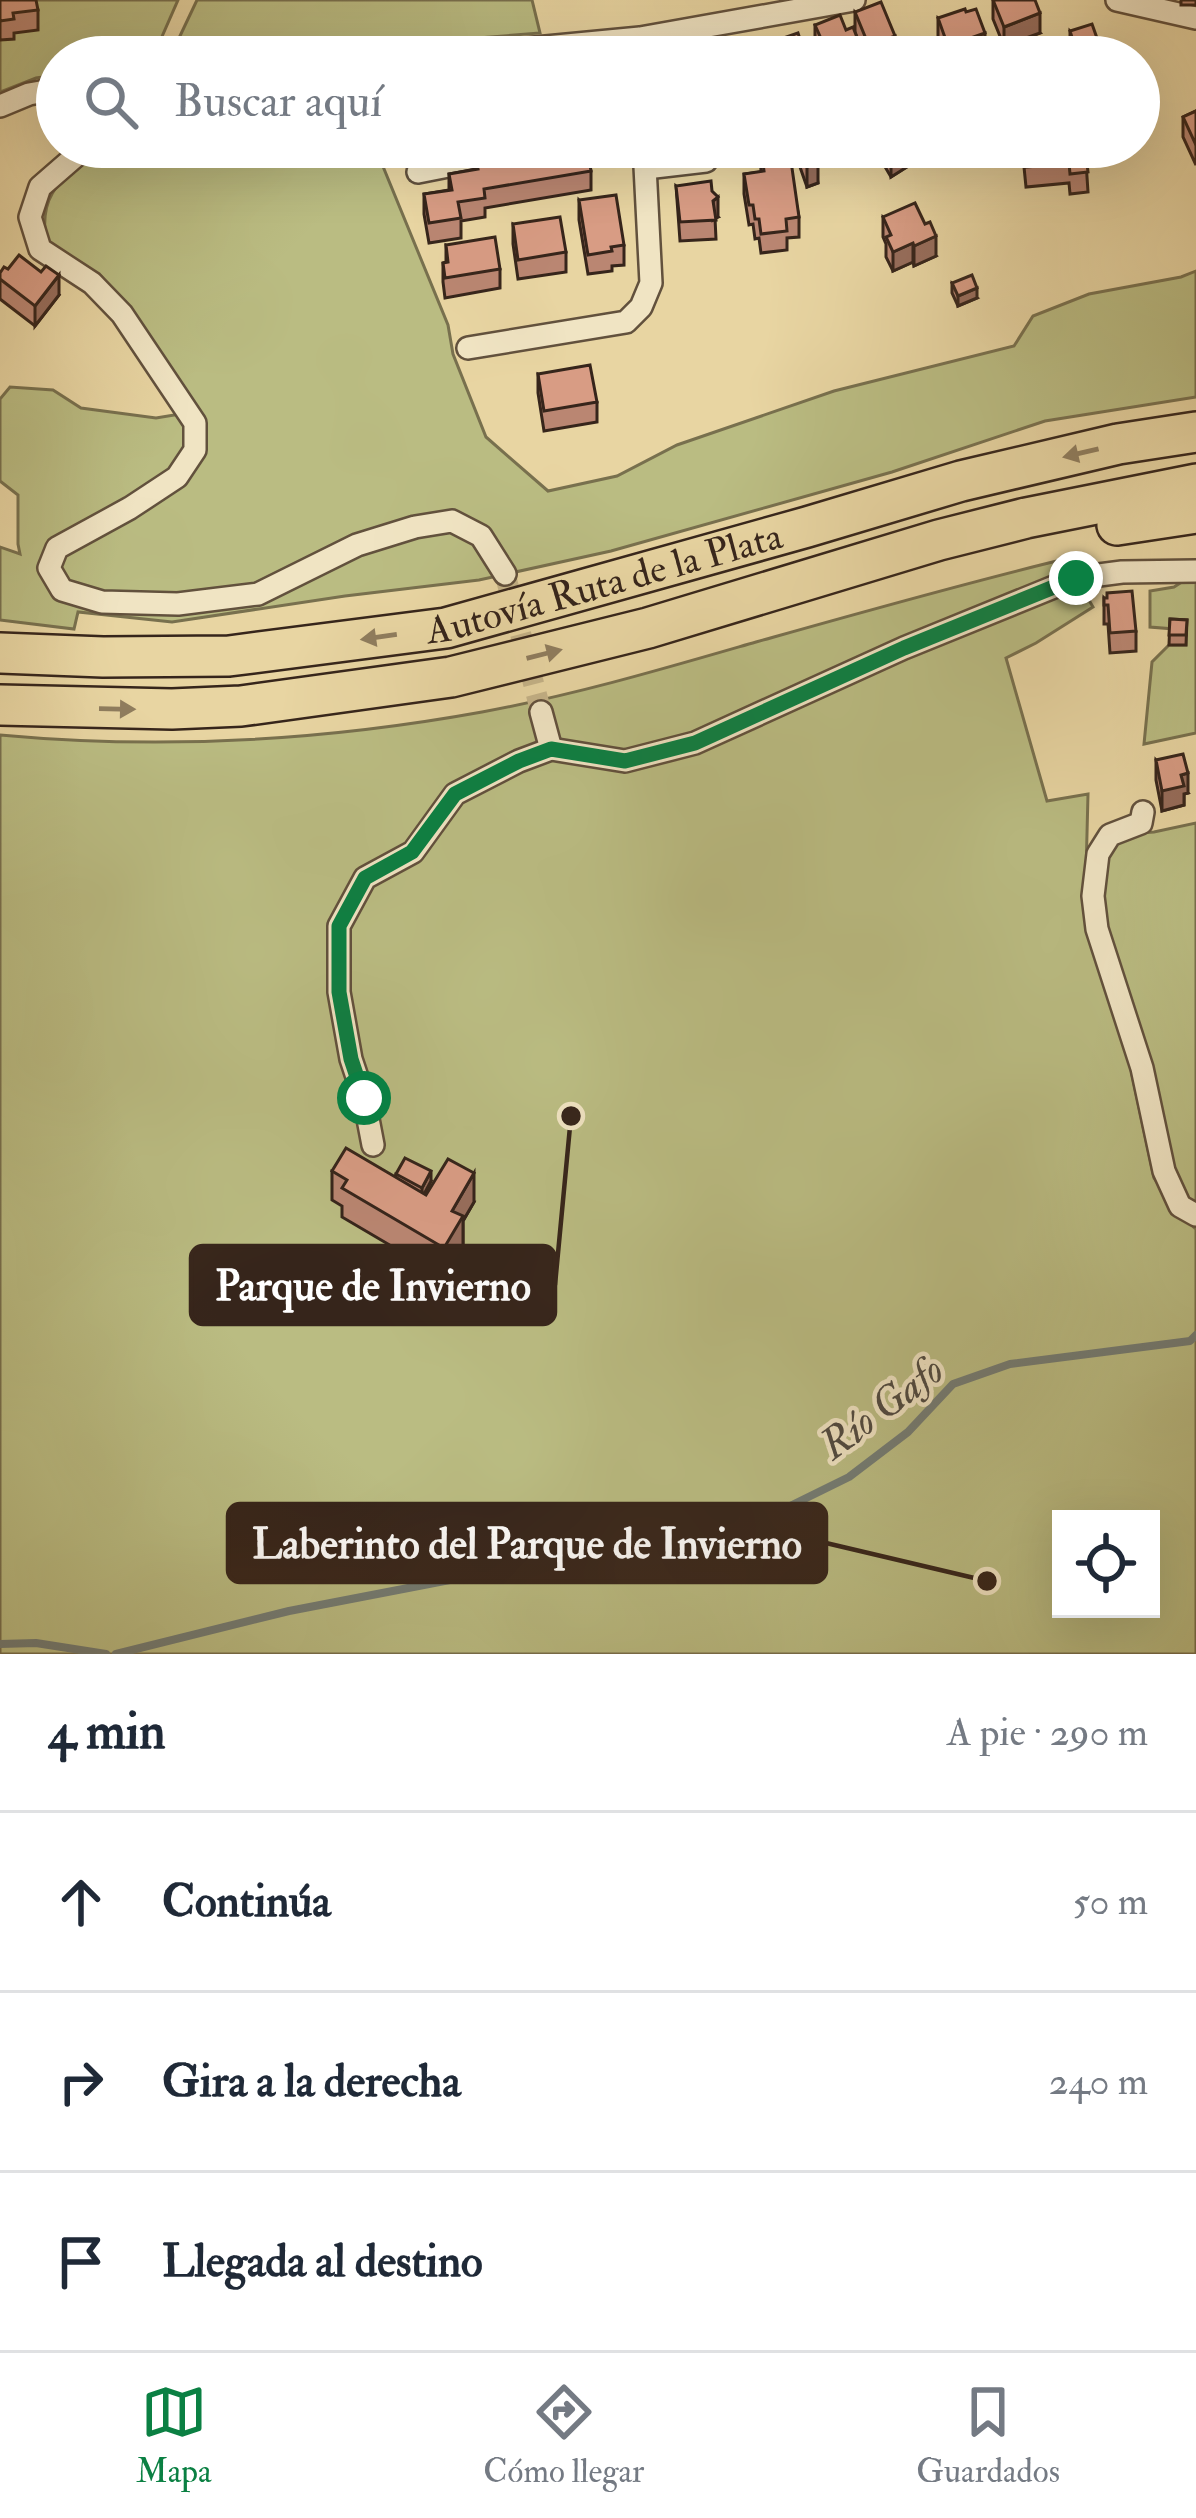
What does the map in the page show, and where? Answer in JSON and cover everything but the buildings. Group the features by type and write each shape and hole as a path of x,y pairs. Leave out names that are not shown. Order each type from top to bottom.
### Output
{"highway":[{"name":"Autovía Ruta de la Plata","path":"0,653 229,656 446,628 961,481 1118,444 1196,432"},
{"name":"Autovía Ruta de la Plata","path":"0,705 241,706 429,680 649,628 1026,518 1196,484"},
{"path":"857,567 1196,513"}],"street":[{"path":"694,36 854,0"},
{"path":"1117,0 1196,17"},
{"path":"0,106 36,92"},
{"path":"62,168 40,188 30,218 40,249 92,283 122,314 195,423 195,450 177,477 57,548 50,568 62,590 121,603 178,604 258,594 357,544 452,521 481,536 505,574"},
{"path":"418,172 438,168"},
{"path":"468,348 626,322 641,307 651,283 645,168"},
{"path":"373,1145 339,992 339,926 365,878 412,852 455,794 551,749 625,761 695,743 904,648 1076,578 1196,571"},
{"path":"541,712 551,749"},
{"path":"1143,812 1141,823 1110,835 1098,854 1093,896 1097,929 1142,1068 1164,1171 1180,1206 1196,1215"}],"green space":[{"path":"0,0 178,0 162,36 36,36 36,78 0,92"},
{"path":"197,0 532,0 540,33 502,36 180,36"},
{"path":"76,168 384,168 448,325 453,354 486,437 548,491 617,476 677,445 834,391 1014,346 1033,316 1089,294 1196,271 1196,397 1045,421 892,472 611,551 479,580 172,622 78,612 74,629 0,620 0,547 20,554 18,495 0,481 0,399 10,387 53,390 81,408 156,418 199,411 101,276 62,255 46,240 46,208"},
{"path":"1065,559 1093,607 1006,658 1047,801 1088,794 1085,913 1125,1042 1154,1178 1196,1229 1196,1654 0,1654 0,735 182,742 302,736 422,722 586,689"},
{"path":"1196,578 1196,733 1144,744 1152,662 1169,645 1186,645 1186,630 1150,627 1150,591 1174,587"},
{"path":"1196,823 1196,1215 1180,1206 1097,929 1110,835"}],"waterway":[{"name":"Río Gafo","path":"116,1654 289,1611 784,1509 849,1477 908,1432 953,1384 1010,1364 1190,1341 1196,1335"},
{"name":"Río Gafo","path":"0,1644 36,1643 106,1654"}],"tunnel":[{"path":"505,574 541,712"}],"place":[{"name":"Parque de Invierno","path":"571,1116"},
{"name":"Laberinto del Parque de Invierno","path":"987,1581"}],"route":[{"path":"364,1098 351,1059 339,992 339,926 365,878 412,852 455,794 551,749 625,761 695,743 904,648 1076,578"}]}
